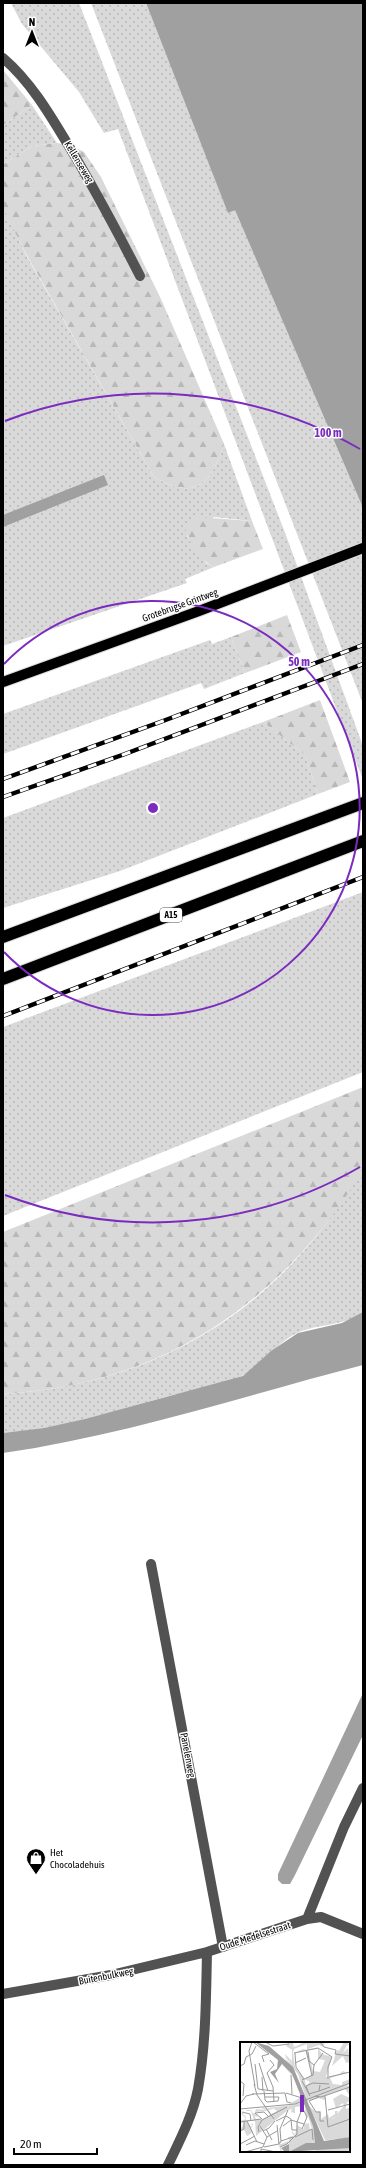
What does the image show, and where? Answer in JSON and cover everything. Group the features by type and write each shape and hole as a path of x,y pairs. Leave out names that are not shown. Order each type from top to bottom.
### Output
{"highway":[{"path":"3,938 363,803"},
{"name":"A15","path":"3,979 363,841"}],"main road":[{"name":"Grotebrugse Grintweg","path":"3,682 199,612 363,548"}],"street":[{"name":"Kellenseweg","path":"3,58 14,68 51,115 96,190 140,276"},
{"name":"Panelenweg","path":"151,1564 223,1947"},
{"path":"307,1919 344,1827 363,1788"},
{"name":"Oude Medelsestraat","path":"168,2165 190,2119 198,2089 205,2026 207,1952 307,1919 321,1917 363,1934"},
{"name":"Buitenbulkweg","path":"3,1994 111,1976 207,1952"}],"green space":[{"path":"11,3 79,3 284,530 363,746 363,780 118,129 104,133 79,92 22,24"},
{"path":"91,3 146,3 228,212 235,209 363,508 363,704"},
{"path":"3,70 32,105 3,125"},
{"path":"32,105 57,143 32,146 4,164 3,168 3,125"},
{"path":"57,143 73,146 84,152 101,177 161,299 224,444 213,470 207,479 200,485 191,488 181,488 168,484 154,477 26,254 5,212 3,205 4,164 32,146"},
{"path":"3,205 26,255 154,477 168,484 181,488 191,488 200,485 207,479 213,470 224,444 252,521 214,517 187,536 206,563 214,567 185,579 187,583 3,646"},
{"path":"197,517 252,521 263,549 214,567 203,560 188,537 185,524"},
{"path":"287,615 301,652 245,673 231,637"},
{"path":"231,637 245,673 204,689 201,683 3,754 3,714 210,640 212,644"},
{"path":"320,700 350,782 318,794 305,755 263,722"},
{"path":"263,722 305,755 318,794 120,871 3,908 3,818"},
{"path":"363,892 363,1072 3,1216 3,1027"},
{"path":"363,1087 364,1161 356,1181 320,1231 288,1266 254,1298 218,1325 180,1347 139,1366 96,1380 50,1389 3,1394 3,1232"},
{"path":"363,1166 363,1312 355,1317 339,1323 297,1333 282,1343 248,1373 225,1382 45,1428 3,1433 3,1394 61,1387 115,1374 166,1354 214,1328 257,1296 297,1259 332,1215"}],"shaded area":[{"path":"146,3 363,3 363,508 235,210 228,213"},
{"path":"104,475 108,485 3,527 3,515"},
{"path":"363,1312 363,1365 184,1414 94,1436 3,1453 3,1433 44,1428 85,1419 243,1376 271,1351 298,1333 342,1323"},
{"path":"363,1693 363,1735 295,1875 290,1884 282,1884 278,1880 278,1874"}],"railway":[{"path":"3,779 163,721 363,645"},
{"path":"3,797 125,754 363,664"},
{"path":"3,1016 363,877"}],"place":[{"name":"Het Chocoladehuis","path":"36,1875"}]}
